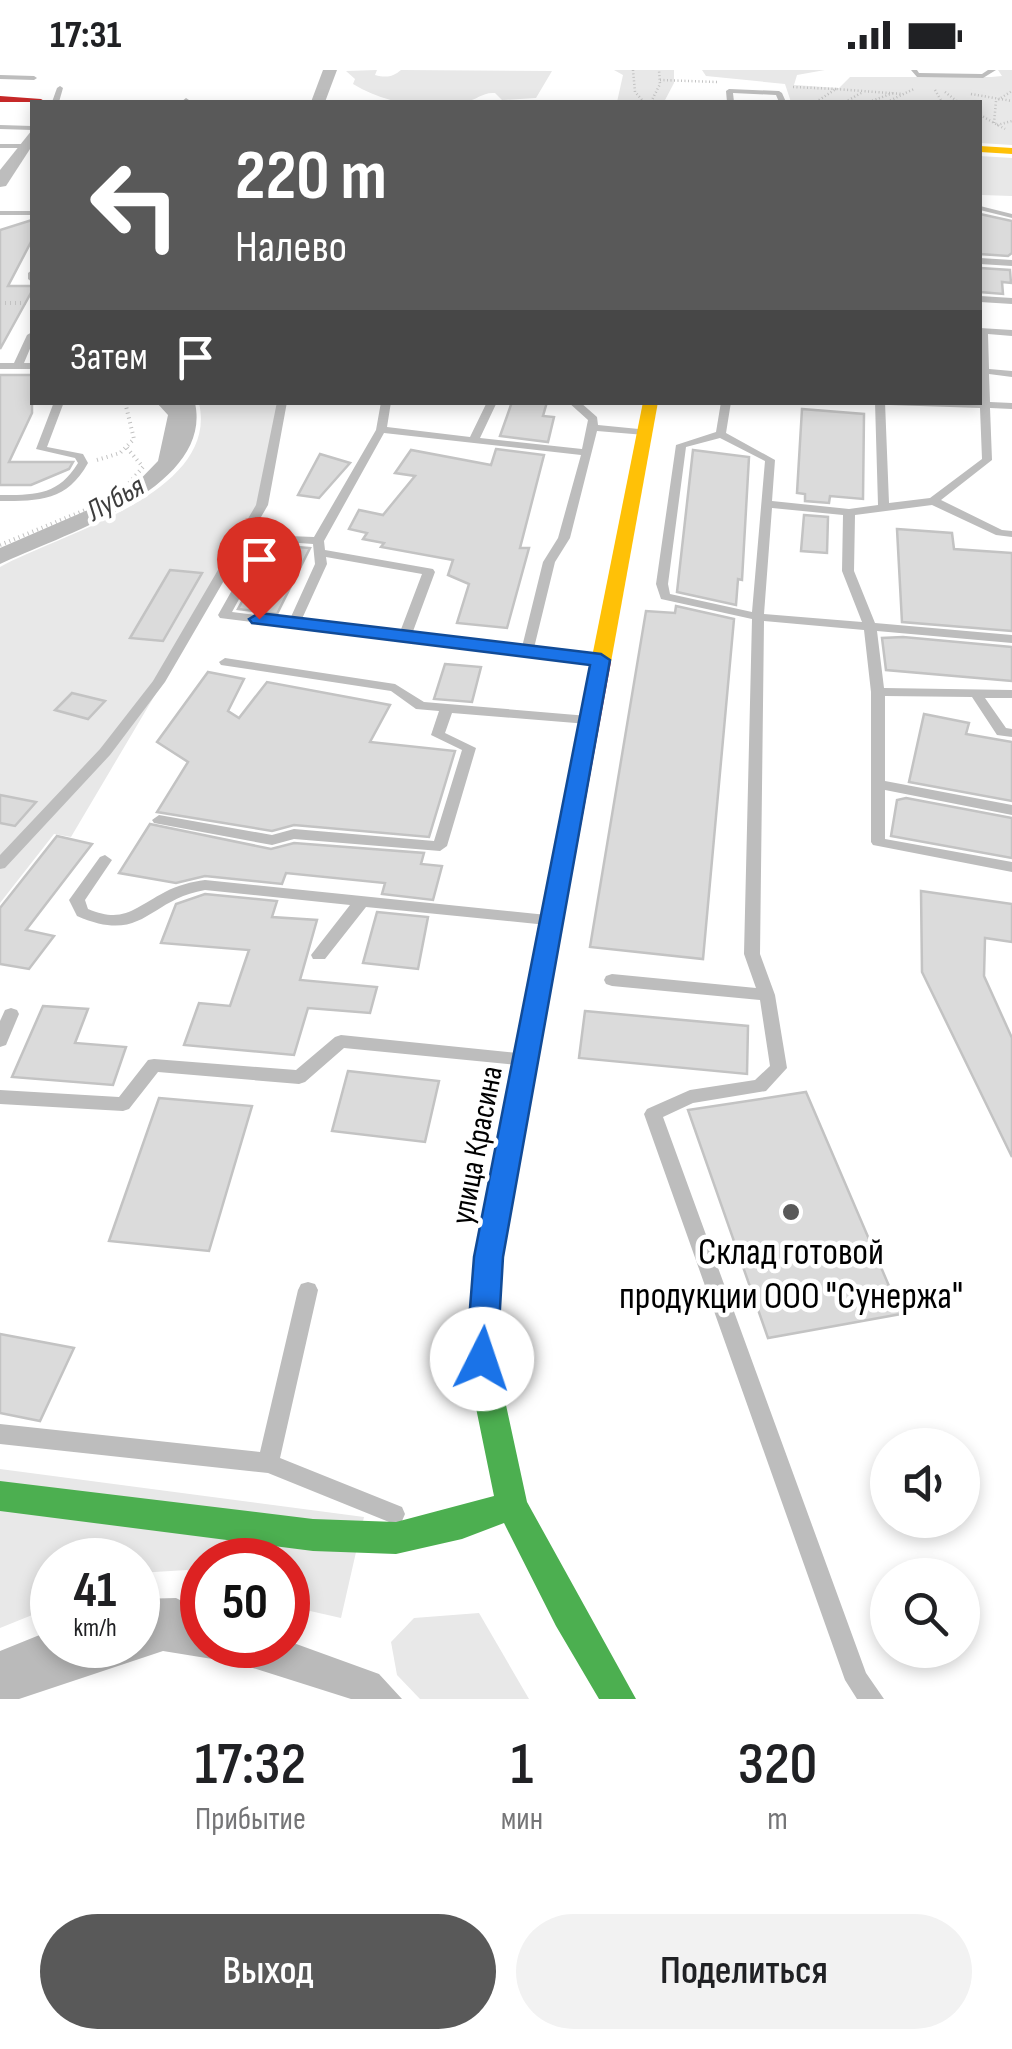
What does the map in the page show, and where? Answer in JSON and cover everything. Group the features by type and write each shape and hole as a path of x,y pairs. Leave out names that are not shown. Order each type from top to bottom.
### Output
{"main road":[{"path":"0,101 50,95"},
{"path":"0,101 30,105"},
{"path":"982,150 1012,151"},
{"name":"улица Красина","path":"619,1699 568,1614 512,1505 482,1359 488,1257 650,405"},
{"path":"0,1496 313,1535 396,1538 512,1505"}],"street":[{"path":"0,182 30,136"}],"lane":[{"path":"914,70 917,75 1012,73"},
{"path":"1,74 34,78"},
{"path":"730,100 729,90 778,92 781,100"},
{"path":"0,127 30,136"},
{"path":"0,146 30,136"},
{"path":"982,208 1012,216"},
{"path":"0,213 30,213"},
{"path":"982,261 1012,263"},
{"path":"982,299 1012,301"},
{"path":"982,331 1012,333"},
{"path":"18,366 30,339"},
{"path":"767,504 849,512 934,502 987,460 982,344"},
{"path":"0,366 30,366"},
{"path":"984,371 1012,374"},
{"path":"0,498 59,492 74,482 83,463 69,452 41,449 57,405"},
{"path":"0,864 104,752 159,682 262,505 281,405"},
{"path":"294,623 321,564 318,547 381,430 385,405"},
{"path":"474,439 491,405"},
{"path":"526,652 549,562 564,538 593,428 593,419 577,405"},
{"path":"722,434 726,405"},
{"path":"880,405 884,508"},
{"path":"982,405 1012,406"},
{"path":"593,428 645,432"},
{"path":"381,430 584,452"},
{"path":"872,1699 857,1680 653,1114 690,1096 760,1086 779,1068 767,995 752,954 758,617 770,460 722,434 681,445 662,584 665,596 680,602 733,608 758,617 1012,640"},
{"path":"934,502 1000,533 1012,534"},
{"path":"849,512 848,571 870,627 878,692 878,842 1012,867"},
{"path":"404,638 429,572 267,536 224,615 404,638 601,660"},
{"path":"225,662 396,688 421,706 590,720"},
{"path":"878,692 1012,694"},
{"path":"976,694 1002,732 1012,734"},
{"path":"159,820 272,840 294,834 440,846 469,748 438,736 447,708"},
{"path":"878,784 1012,810"},
{"path":"105,860 78,900 82,912 94,920 119,924 144,914 187,886 552,920"},
{"path":"318,955 362,901"},
{"path":"612,980 767,995"},
{"path":"0,1041 11,1014"},
{"path":"0,1097 122,1104 154,1065 299,1077 341,1040 525,1060"},
{"path":"268,1463 308,1290"},
{"path":"0,1434 268,1463 368,1500 426,1532"}],"path":[{"path":"633,70 635,92 642,100"},
{"path":"651,100 660,84 660,70"},
{"path":"934,87 955,100"},
{"path":"820,100 836,90 903,94"},
{"path":"848,100 865,91"},
{"path":"996,124 996,101 1012,91"},
{"path":"874,100 893,92"},
{"path":"827,96 838,100"},
{"path":"982,116 1012,133"},
{"path":"982,131 1012,120"},
{"path":"0,303 30,303"},
{"path":"83,463 127,448 134,433 127,405"},
{"path":"0,546 125,492 144,466 127,448"}],"shaded area":[{"path":"377,70 375,75 386,77 401,70 552,71 536,98 502,100 490,93 471,100 395,100 353,84 355,79 346,71"},
{"path":"614,70 674,70 674,83 665,100 617,100 623,75"},
{"path":"702,70 825,70 797,75 794,85 839,88 850,77 991,77 1002,76 998,70 1012,70 1012,145 982,143 982,100 790,100 785,84 706,76"},
{"path":"982,156 1012,158 1012,196 982,195"},
{"path":"159,405 195,405 194,433 181,460 157,484 93,523 0,564 0,548 127,493 158,461 168,415"},
{"path":"199,405 284,405 265,509 71,837 54,834 0,903 0,567 130,507 161,486 185,462 199,435"},
{"path":"0,1469 364,1517 341,1618 310,1611 310,1538 180,1538 180,1570 160,1572 160,1538 30,1538 30,1616 0,1628"},
{"path":"160,1598 180,1600 180,1654 160,1652"},
{"path":"479,1613 529,1699 420,1699 397,1675 391,1642 414,1618"},
{"path":"30,1639 30,1668 112,1668 19,1699 0,1699 0,1651"},
{"path":"310,1649 379,1674 402,1699 351,1699 253,1668 310,1668"}],"building":[{"path":"982,214 1012,221 1012,253 982,254"},
{"path":"30,221 30,244 8,286 30,286 30,295 0,349 0,230"},
{"path":"982,268 1010,270 1011,283 1002,282 1003,294 982,292"},
{"path":"0,375 30,375 32,413 9,462 73,462 69,469 31,485 0,485"},
{"path":"511,405 546,405 543,416 554,417 548,442 500,436"},
{"path":"802,409 864,414 863,499 830,496 829,503 805,501 805,494 797,493"},
{"path":"496,449 544,455 520,548 529,548 507,628 457,623 469,584 448,575 453,560 381,547 384,543 363,539 367,533 349,529 359,510 383,515 415,476 395,473 411,450 491,465"},
{"path":"693,450 749,457 742,580 738,579 736,605 677,592"},
{"path":"320,454 350,463 319,498 298,495"},
{"path":"804,515 828,517 827,553 801,551"},
{"path":"897,529 952,533 954,549 1012,553 1012,631 902,622"},
{"path":"273,545 310,548 277,614 238,609"},
{"path":"170,570 202,573 163,641 130,638"},
{"path":"676,606 734,619 703,959 590,947 646,611 675,613"},
{"path":"882,638 1012,647 1012,681 886,670"},
{"path":"445,664 481,667 472,702 434,699"},
{"path":"208,672 244,679 228,711 239,718 267,682 390,705 370,742 455,751 429,837 294,825 272,831 157,812 188,762 157,742"},
{"path":"72,693 105,701 88,719 55,710"},
{"path":"924,714 969,723 966,734 1012,742 1012,801 909,782"},
{"path":"0,795 36,802 15,826 0,823"},
{"path":"906,798 1012,818 1012,858 891,836 897,800"},
{"path":"150,824 271,849 294,843 424,853 421,864 442,866 433,900 382,894 385,883 286,873 282,884 205,876 176,883 119,873"},
{"path":"57,836 92,844 26,930 54,936 29,969 0,964 0,908"},
{"path":"921,891 1012,904 1012,942 985,938 984,976 1012,1038 1012,1157 922,972"},
{"path":"205,894 277,901 272,917 317,920 300,980 377,987 370,1013 308,1008 294,1055 184,1045 199,1003 230,1006 249,950 161,943 176,904"},
{"path":"377,912 428,917 418,969 363,963"},
{"path":"43,1006 88,1009 75,1043 126,1047 113,1085 12,1077"},
{"path":"585,1011 748,1026 747,1074 579,1058"},
{"path":"348,1071 439,1081 425,1142 332,1131"},
{"name":"Склад готовой продукции ООО \"Сунержа\"","path":"806,1092 901,1314 768,1338 688,1110"},
{"path":"159,1098 252,1106 209,1251 109,1241"},
{"path":"0,1334 74,1348 40,1421 0,1413"}],"traffic: fast":[{"path":"506,1164 488,1257 481,1359 512,1505 568,1614 619,1699"},
{"path":"0,1496 313,1535 396,1538 462,1523 512,1505"}],"traffic: slow":[{"path":"982,149 1012,151"},
{"path":"601,662 650,405"}],"traffic: jam":[{"path":"0,99 30,101"},
{"path":"506,1164 601,662"}],"place":[{"name":"Склад готовой продукции ООО \"Сунержа\"","path":"791,1212"}],"route":[{"path":"259,619 601,660 488,1257 482,1359"}],"water label":[{"name":"Лубья","path":"115,498"}]}
